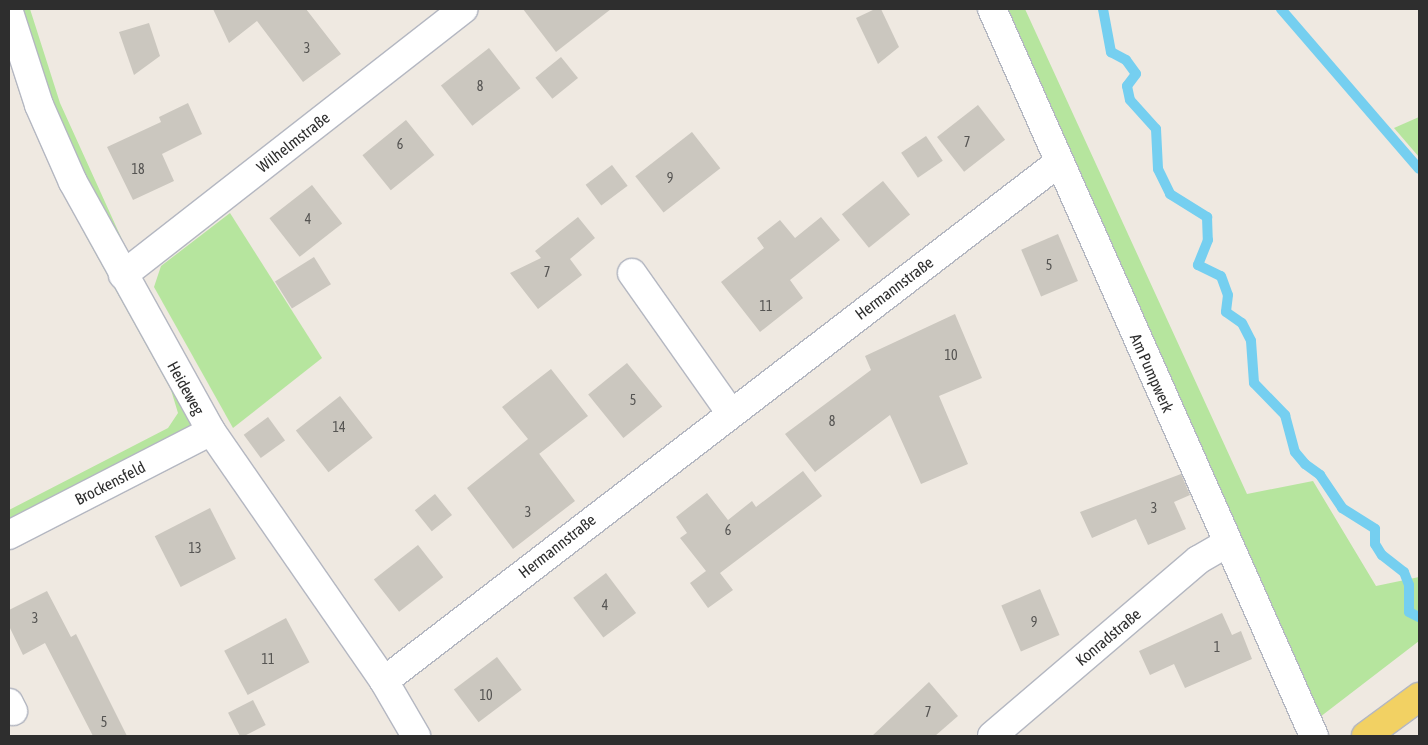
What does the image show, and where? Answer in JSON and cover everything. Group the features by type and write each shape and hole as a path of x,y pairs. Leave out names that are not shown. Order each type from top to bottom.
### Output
{"main road":[{"path":"1366,736 1419,697"}],"street":[{"name":"Wilhelmstraße","path":"123,275 464,9"},
{"name":"Am Pumpwerk","path":"992,9 1058,163 1314,736"},
{"name":"Heideweg","path":"9,12 39,105 73,182 211,432 384,681 416,736"},
{"name":"Hermannstraße","path":"384,681 730,412 1058,163"},
{"path":"632,274 730,412"},
{"name":"Brockensfeld","path":"9,535 211,432"},
{"name":"Konradstraße","path":"992,736 1198,560 1228,543"}],"green space":[{"path":"9,9 30,9 60,103 135,268 227,429 9,541 9,510 168,428 178,413 171,390 84,233 25,103"},
{"path":"1001,9 1025,9 1247,494 1313,481 1376,586 1419,577 1419,641 1320,717"},
{"path":"1419,117 1419,157 1394,128"},
{"path":"230,213 322,358 233,428 154,287 161,266"}],"building":[{"path":"213,9 306,9 341,54 303,82 257,21 229,43"},
{"path":"523,9 611,9 556,52"},
{"path":"875,9 881,9 899,47 878,64 856,18"},
{"path":"149,23 160,56 134,75 119,32"},
{"path":"489,48 520,88 472,126 441,86"},
{"path":"561,57 578,78 552,99 535,78"},
{"path":"188,103 202,134 162,154 174,181 133,200 107,147 161,122 159,117"},
{"path":"978,105 1005,140 964,172 937,137"},
{"path":"406,120 434,155 391,190 362,155"},
{"path":"692,132 720,168 664,213 635,176"},
{"path":"926,136 943,161 918,178 901,153"},
{"path":"612,165 628,186 601,206 586,185"},
{"path":"883,181 910,214 869,248 842,214"},
{"path":"312,185 342,224 300,257 269,218"},
{"path":"578,217 595,238 570,259 582,275 538,309 510,273 541,258 535,251"},
{"path":"821,217 840,240 790,280 803,298 760,332 721,282 764,248 757,238 780,220 795,238"},
{"path":"1058,234 1078,281 1041,297 1021,250"},
{"path":"314,257 331,284 292,309 275,281"},
{"path":"955,314 982,378 939,396 968,464 921,484 890,415 815,472 785,434 871,370 865,356"},
{"path":"627,363 662,407 623,438 588,394"},
{"path":"551,369 588,416 539,454 575,501 513,549 467,488 528,439 502,407"},
{"path":"340,396 373,438 329,472 296,430"},
{"path":"268,417 285,440 261,458 244,435"},
{"path":"803,471 822,496 720,573 733,590 708,608 690,583 706,571 680,538 687,533 676,517 707,493 728,520 752,501 756,507"},
{"path":"1181,474 1190,495 1174,502 1186,529 1148,545 1136,519 1092,538 1080,512"},
{"path":"435,494 452,515 432,531 415,510"},
{"path":"210,508 236,559 181,587 155,536"},
{"path":"418,545 443,577 399,612 374,579"},
{"path":"606,573 636,613 603,638 573,598"},
{"path":"1040,589 1060,635 1021,651 1001,605"},
{"path":"47,591 71,637 76,634 127,736 93,736 45,643 23,655 9,626 9,610"},
{"path":"1222,613 1232,635 1241,631 1252,659 1185,688 1174,664 1150,675 1139,651"},
{"path":"286,618 309,662 248,695 224,651"},
{"path":"497,657 522,690 479,722 454,689"},
{"path":"929,682 958,716 935,736 872,736"},
{"path":"253,700 266,725 244,736 240,736 228,713"}],"waterway":[{"path":"1103,9 1111,52 1126,60 1136,74 1127,86 1130,100 1156,129 1158,169 1170,194 1207,217 1208,240 1198,265 1221,276 1228,295 1226,312 1242,323 1251,341 1254,383 1285,415 1295,452 1305,464 1320,475 1342,508 1375,529 1375,544 1382,555 1404,572 1409,585 1409,612 1419,617"},
{"path":"1281,9 1419,169"}]}
